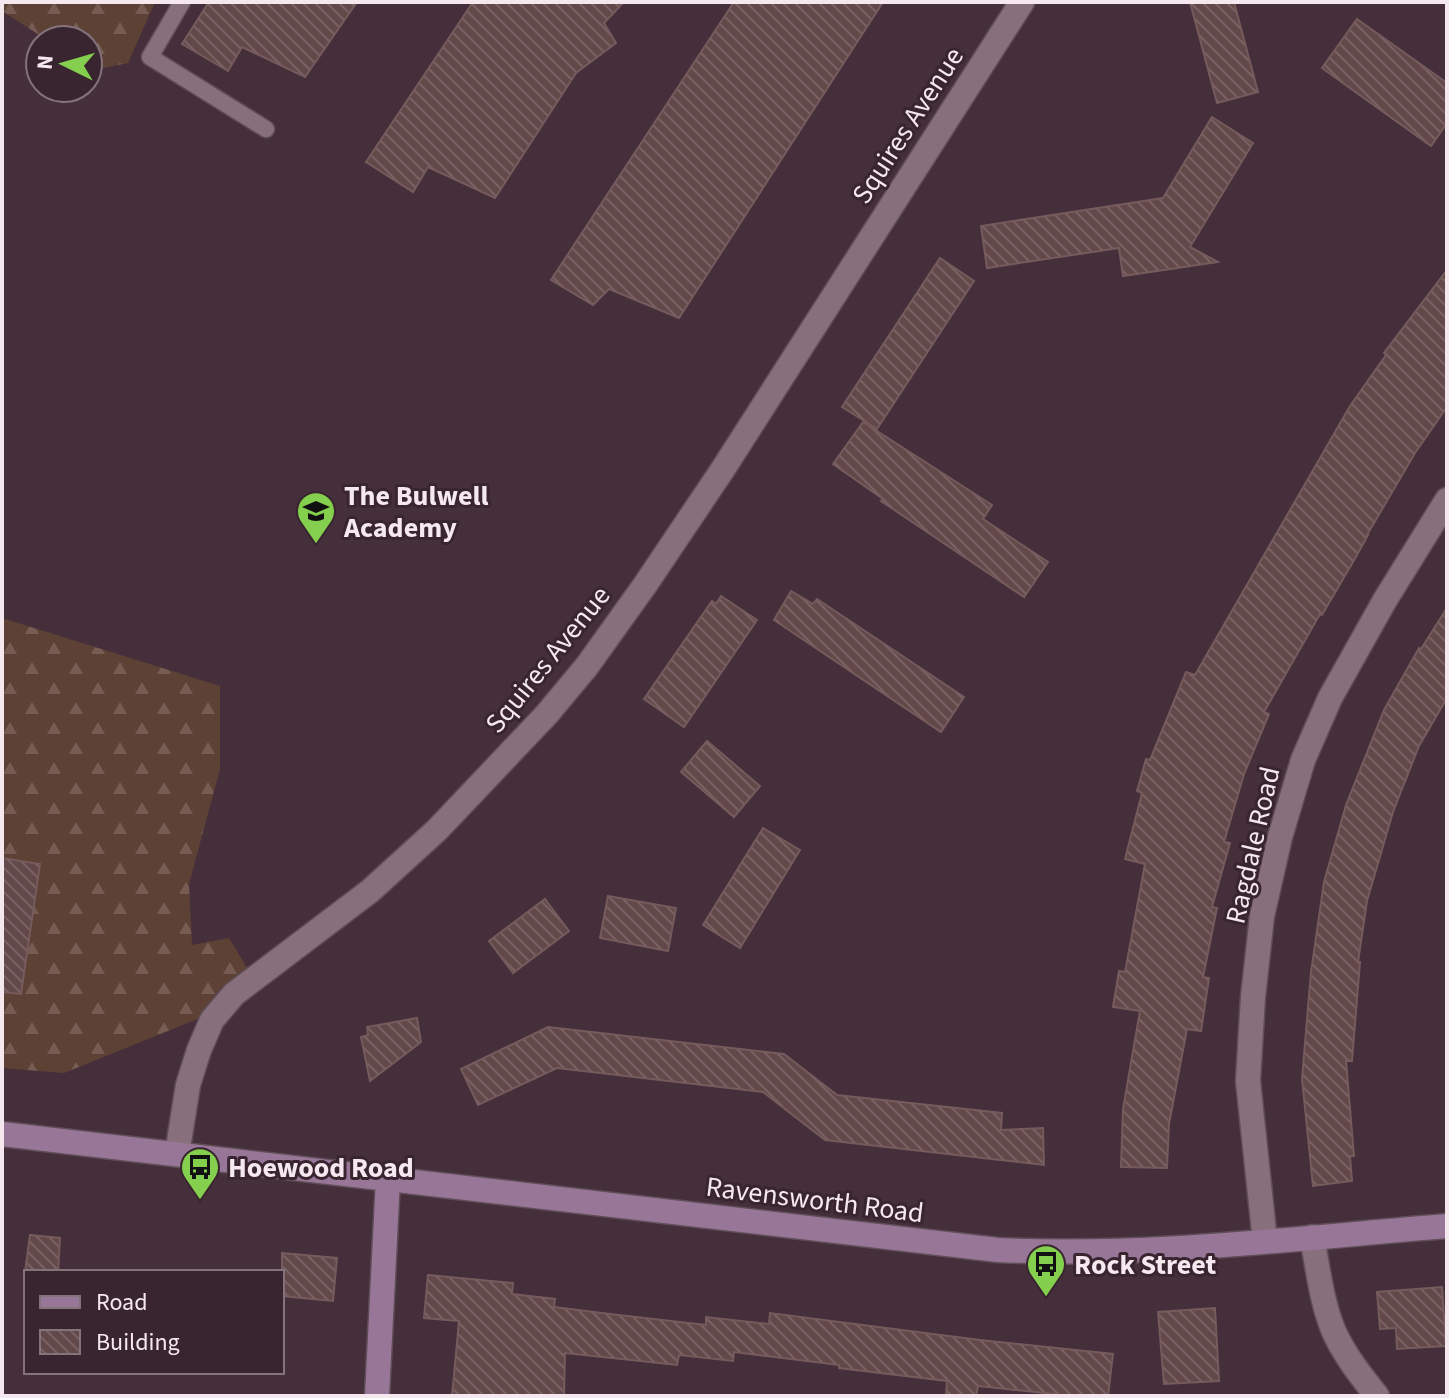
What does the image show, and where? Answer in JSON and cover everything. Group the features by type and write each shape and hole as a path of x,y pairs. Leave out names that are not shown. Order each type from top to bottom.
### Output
{"street":[{"name":"Squires Avenue","path":"177,1154 188,1085 212,1020 234,994 370,891 437,830 547,714 587,666 723,469 1022,2"},
{"name":"Ragdale Road","path":"1265,1241 1248,1081 1261,930 1280,837 1303,760 1330,698 1385,600 1447,500"},
{"path":"2,1134 177,1154"},
{"name":"Ravensworth Road","path":"177,1154 998,1250 1138,1251 1447,1226"},
{"path":"377,1396 388,1179"},
{"path":"1312,1237 1334,1332 1355,1369 1377,1396"}],"lane":[{"path":"182,2 150,57 266,129"}],"green space":[{"path":"2,2 155,2 128,63 104,68 104,24 24,25 2,11"},
{"path":"2,618 220,686 220,769 189,884 192,945 229,938 249,971 205,1016 64,1073 2,1068"}],"building":[{"path":"209,2 357,2 305,77 242,47 228,71 182,44"},
{"path":"473,2 624,2 604,23 616,43 576,73 495,198 428,167 413,192 366,162"},
{"path":"734,2 883,2 679,318 609,289 593,305 551,280"},
{"path":"1190,2 1234,2 1258,92 1217,103"},
{"path":"1357,19 1447,83 1447,123 1431,146 1322,68"},
{"path":"1212,117 1253,143 1190,247 1218,262 1123,276 1119,248 987,268 981,226 1163,198"},
{"path":"940,258 974,281 877,429 842,407"},
{"path":"1447,270 1447,407 1415,453 1264,712 1269,714 1244,774 1224,842 1230,843 1212,907 1217,908 1203,977 1209,978 1201,1031 1187,1029 1169,1124 1167,1168 1121,1167 1123,1109 1140,1011 1113,1007 1119,971 1125,972 1145,864 1125,859 1142,793 1137,791 1146,759 1150,760 1186,672 1195,675 1350,406 1386,355 1384,353"},
{"path":"863,422 992,505 983,519 1048,562 1024,597 881,501 883,499 833,464"},
{"path":"791,591 813,604 817,599 964,697 941,732 774,620"},
{"path":"721,596 757,620 684,727 644,699 712,601 716,604"},
{"path":"1447,608 1447,698 1419,746 1393,812 1367,901 1358,962 1352,1061 1346,1061 1354,1156 1350,1156 1352,1181 1313,1186 1302,1079 1311,972 1324,882 1346,805 1384,710 1419,648"},
{"path":"707,741 760,786 734,817 681,772"},
{"path":"763,828 800,850 740,948 703,925"},
{"path":"2,858 40,864 21,994 2,992"},
{"path":"608,896 676,908 668,951 600,938"},
{"path":"545,899 569,931 513,973 489,941"},
{"path":"417,1018 421,1042 370,1081 361,1037 368,1035 367,1027"},
{"path":"548,1027 784,1054 837,1095 1002,1113 1001,1130 1043,1128 1044,1165 825,1140 763,1092 557,1068 478,1105 461,1069"},
{"path":"30,1235 60,1238 58,1270 25,1270"},
{"path":"282,1253 337,1258 333,1301 284,1296"},
{"path":"428,1275 513,1283 512,1294 555,1299 554,1307 610,1314 706,1325 706,1317 769,1324 770,1313 1113,1354 1108,1396 1074,1396 978,1386 976,1396 946,1396 947,1381 734,1352 733,1361 679,1355 677,1365 565,1353 564,1396 452,1396 459,1321 424,1318"},
{"path":"1442,1287 1446,1346 1397,1349 1396,1328 1380,1329 1377,1292"},
{"path":"1215,1308 1219,1381 1164,1384 1158,1312"}],"place":[{"name":"The Bulwell Academy","path":"316,545"},
{"name":"Hoewood Road","path":"200,1201"},
{"name":"Rock Street","path":"1046,1298"}]}
